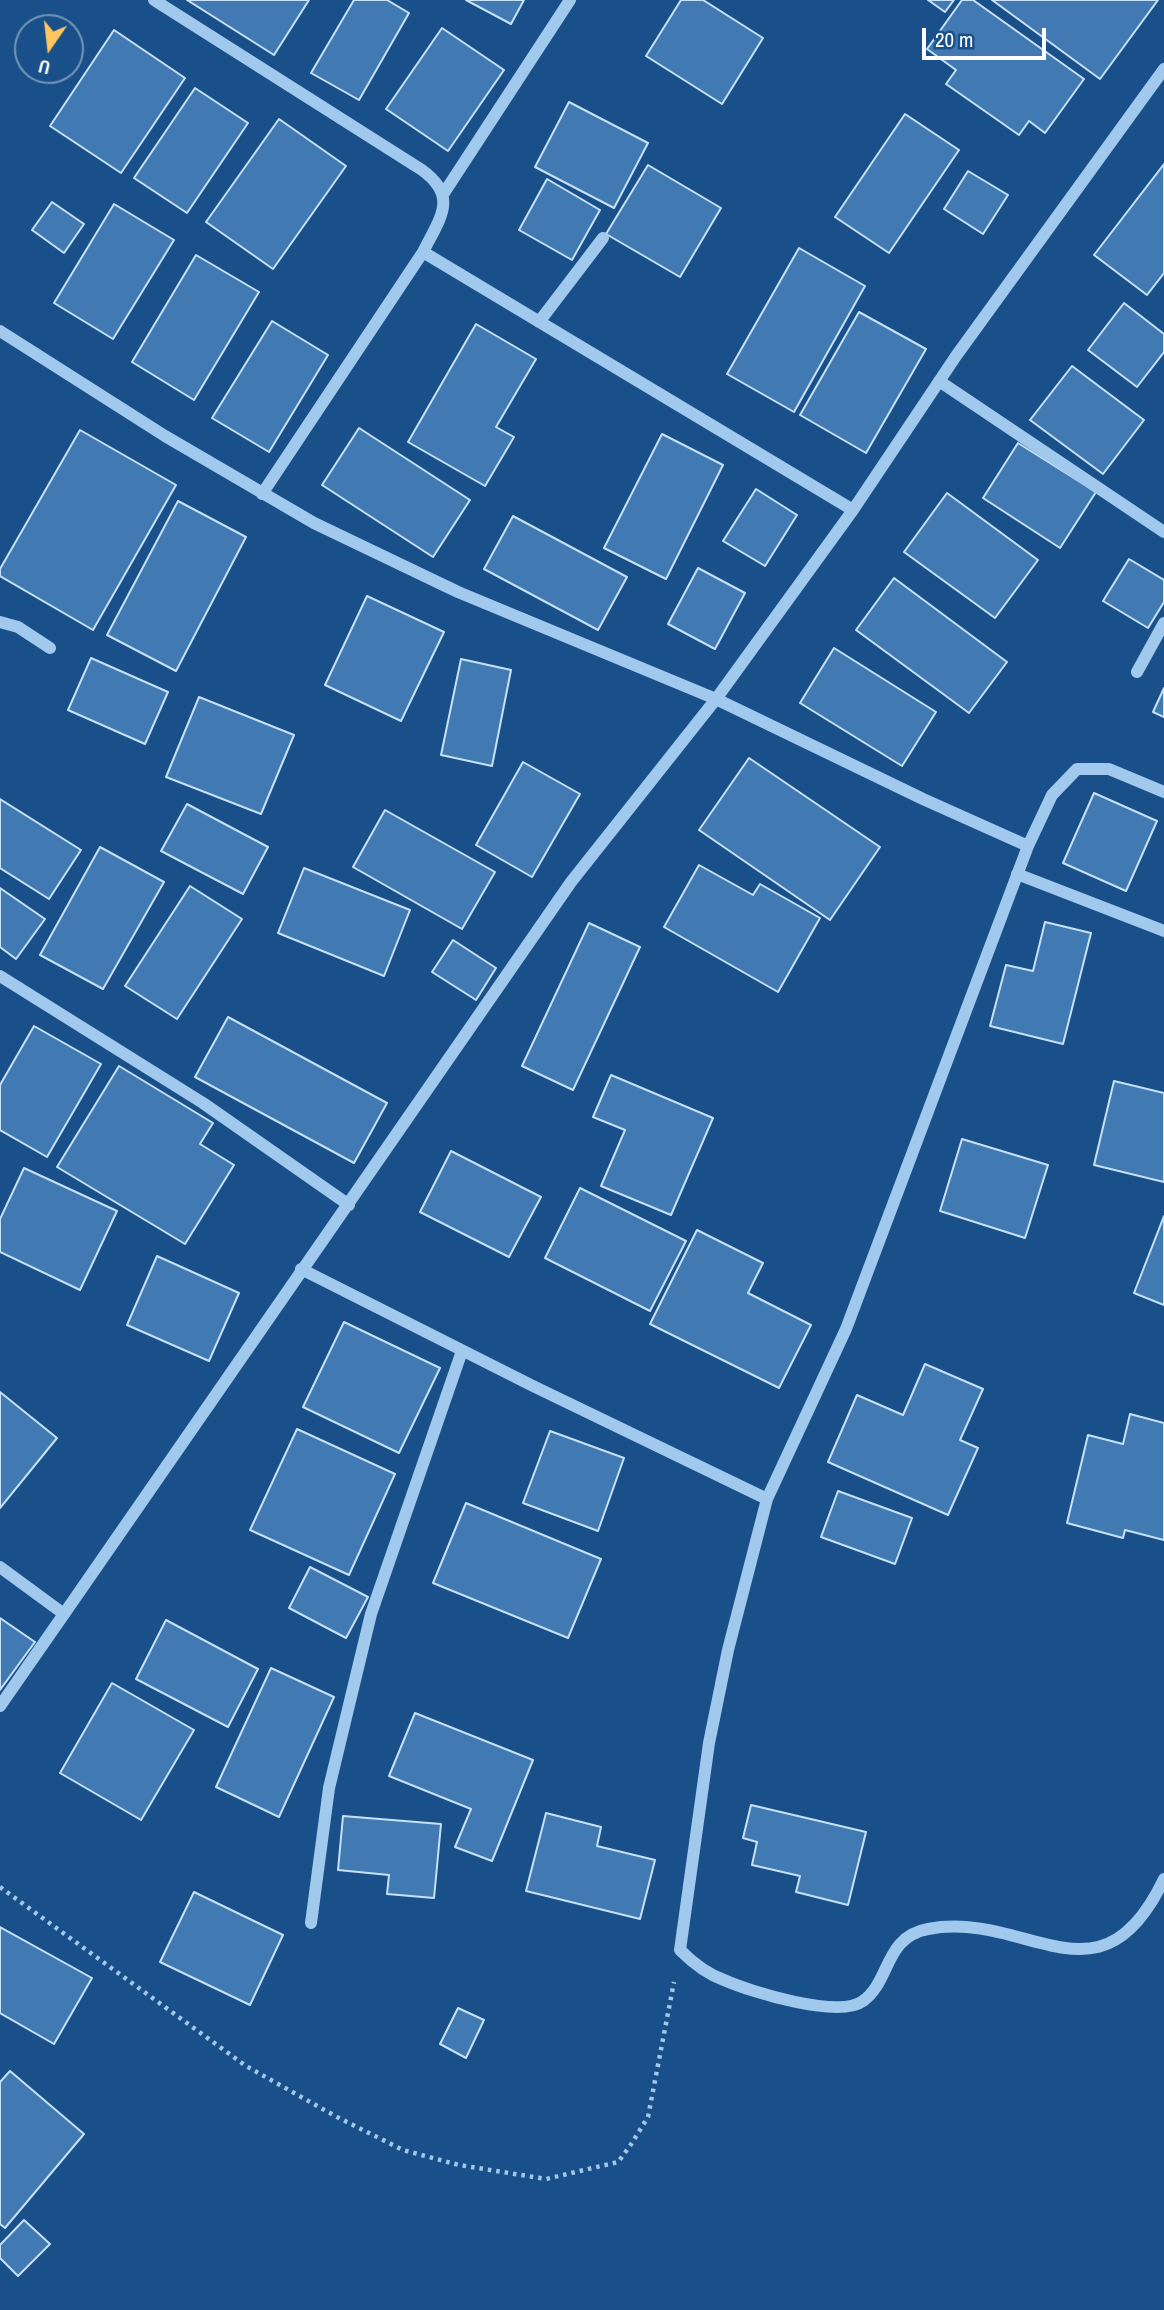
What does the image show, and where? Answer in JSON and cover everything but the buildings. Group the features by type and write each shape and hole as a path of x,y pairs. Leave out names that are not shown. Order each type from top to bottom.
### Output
{"street":[{"path":"154,0 422,170 438,182 444,193"},
{"path":"262,494 423,252 442,213 444,193 570,0"},
{"path":"0,1706 571,883 716,699 853,509 939,381 1162,73"},
{"path":"540,323 603,238"},
{"path":"423,252 853,509"},
{"path":"0,331 262,494 314,523 458,592 716,699 923,799 1028,846"},
{"path":"939,381 1164,532"},
{"path":"0,622 18,627 50,648"},
{"path":"1137,672 1164,623"},
{"path":"1164,792 1109,769 1077,769 1052,795 1028,846 861,1291 767,1499 728,1650 709,1743 680,1950 697,1965 724,1981 826,2007 850,2007 860,2004 873,1991 901,1943 924,1929 983,1928 1071,1950 1097,1949 1119,1938 1142,1916 1164,1879"},
{"path":"1017,874 1164,931"},
{"path":"0,976 203,1102 349,1205"},
{"path":"301,1269 462,1351 767,1499"},
{"path":"311,1923 328,1788 370,1614 462,1351"},
{"path":"0,1567 64,1614"}],"path":[{"path":"0,1887 246,2066 337,2117 403,2150 459,2165 546,2179 618,2162 648,2117 680,1950"}]}
